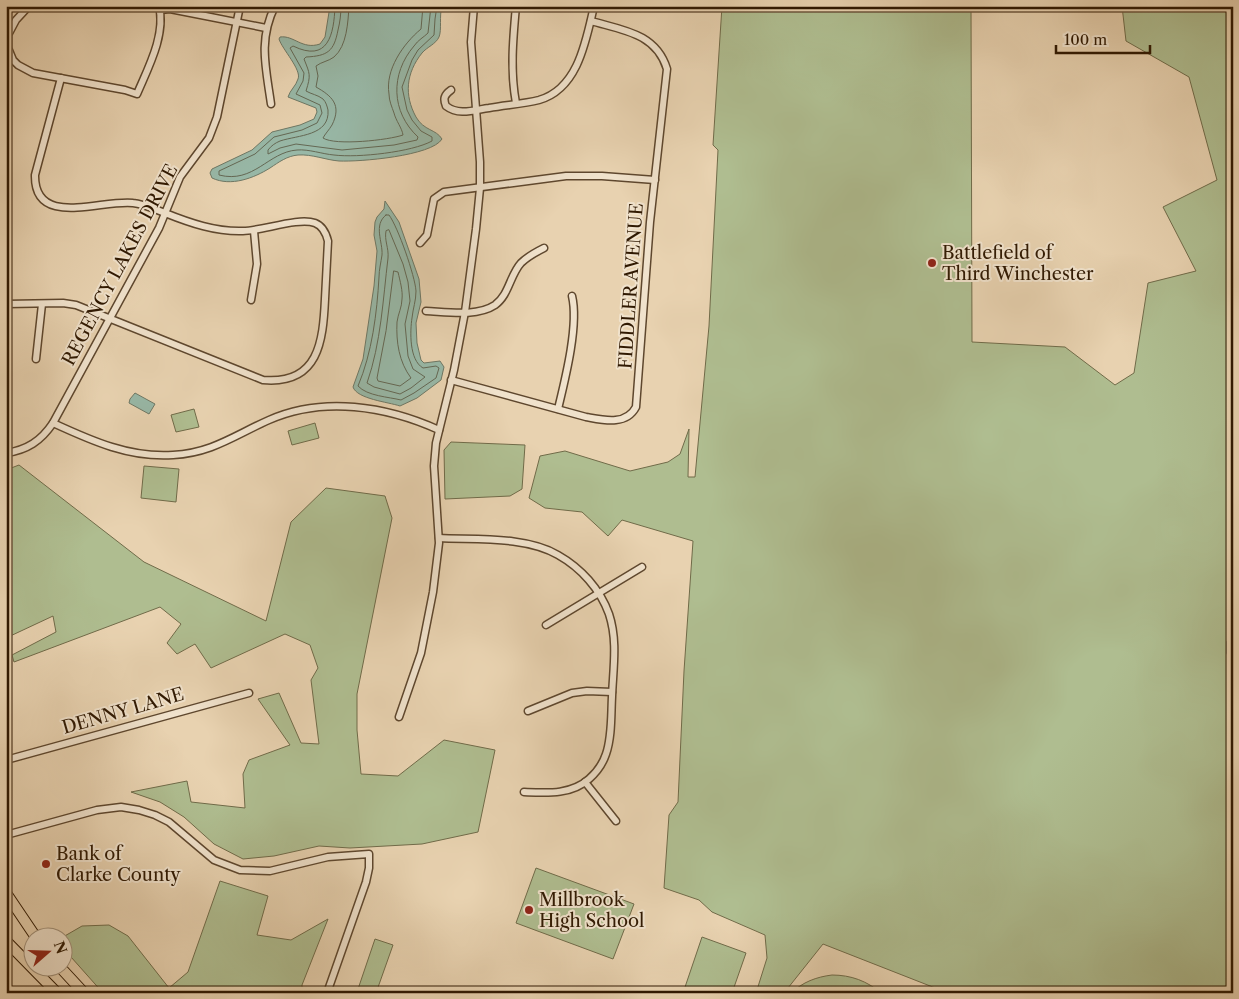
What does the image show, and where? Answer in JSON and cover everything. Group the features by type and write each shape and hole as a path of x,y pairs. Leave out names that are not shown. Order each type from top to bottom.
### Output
{"highway":[{"path":"6,893 28,926"},
{"path":"6,941 58,993"},
{"path":"68,976 84,993"}],"street":[{"path":"29,6 16,20 10,30 7,41 10,54 18,65 33,73 138,94 160,28 159,8 266,28"},
{"name":"REGENCY LAKES DRIVE","path":"6,453 34,444 53,423 165,214 180,177 203,147 213,128 240,6"},
{"path":"271,104 264,50 266,28 274,6"},
{"path":"399,717 414,676 433,592 439,538 434,466 439,430 465,312 480,188 480,162 471,42 474,6"},
{"path":"516,6 512,50 516,103"},
{"path":"451,90 445,95 446,106 459,113 539,100 558,91 572,76 591,21 594,6"},
{"name":"FIDDLER AVENUE","path":"451,380 586,417 614,420 627,418 636,406 666,69 664,58 657,48 646,39 627,31 591,21"},
{"path":"6,304 63,303 76,305 263,380 278,381 295,375 309,365 315,357 322,335 328,241 326,234 320,226 309,222 254,230 229,231 215,229 133,203 121,202 64,208 51,206 43,199 36,187 35,175 61,78"},
{"path":"420,243 427,235 434,199 444,192 566,176 602,176 655,180"},
{"path":"251,300 257,264 254,230"},
{"path":"426,312 465,312 482,310 495,305 504,296 521,264 544,248"},
{"path":"558,409 566,375 574,321 572,296"},
{"path":"36,358 42,304"},
{"path":"53,423 123,451 148,455 174,455 217,446 270,420 301,410 331,406 357,407 409,419 439,430"},
{"path":"439,538 508,541 541,547 571,563 588,579 609,613 615,650 606,754 597,771 578,786 561,792 524,792"},
{"path":"546,625 642,567"},
{"path":"528,711 572,693 587,690 612,692"},
{"name":"DENNY LANE","path":"6,760 249,693"},
{"path":"585,782 616,821"},
{"path":"6,835 97,810 121,807 155,815 178,829 199,850 214,860 240,870 270,872 328,857 369,854 366,882 327,993"}],"shaded area":[{"path":"722,6 971,6 972,342 1065,347 1115,385 1134,373 1148,283 1196,271 1163,207 1217,180 1189,77 1126,41 1122,6 1233,6 1233,993 948,993 823,944 784,993 756,993 767,958 765,935 712,912 699,900 664,888 669,815 678,802 684,671 693,541 622,520 608,536 582,512 545,508 529,498 540,456 565,451 630,471 668,462 680,454 689,429 688,477 695,477 709,326 718,150 713,145"},
{"path":"194,409 199,427 176,432 171,415"},
{"path":"315,423 319,438 292,445 288,431"},
{"path":"451,442 525,445 522,489 510,496 445,499 444,450"},
{"path":"19,465 144,562 266,621 291,522 326,488 385,496 392,518 357,694 357,730 361,774 398,776 444,740 495,750 478,832 422,844 350,848 319,846 274,856 243,859 214,844 184,817 160,802 131,792 187,781 191,802 245,808 243,774 249,760 290,745 258,699 279,693 301,743 319,744 311,680 318,668 310,645 285,634 211,668 195,644 177,654 167,643 181,624 160,607 14,662 12,655 56,632 53,616 6,638 6,470"},
{"path":"144,466 179,469 176,502 141,498"},
{"path":"536,868 634,904 613,959 516,923"},
{"path":"220,881 268,896 257,935 291,940 328,919 302,985 302,993 103,993 72,958 72,932 82,926 109,925 128,936 169,988 188,972"},
{"path":"702,937 746,953 732,993 683,993"},
{"path":"375,939 393,945 376,993 357,992"},
{"path":"832,975 858,979 881,993 791,993 810,981"}],"water":[{"path":"330,6 442,6 439,37 436,42 422,53 413,68 408,84 408,92 412,109 419,122 437,133 442,139 436,145 424,150 394,157 339,161 298,155 287,158 250,178 227,182 212,178 210,173 212,169 252,150 272,132 300,125 314,119 317,112 316,108 288,97 298,79 298,75 295,65 279,39 280,37 285,37 308,45 320,44 325,37"},
{"path":"385,201 399,222 419,279 421,302 416,323 417,343 421,360 424,363 440,361 444,367 441,380 417,398 400,406 366,397 353,387 363,359 374,286 377,251 374,235 375,222 384,209"},
{"path":"135,393 155,404 149,414 129,403"}],"waterway":[{"path":"1230,6 1228,20 1233,59"},
{"path":"1233,636 1227,642 1227,653 1233,662"}],"place":[{"name":"Battlefield of Third Winchester","path":"932,263"},
{"name":"Bank of Clarke County","path":"46,864"},
{"name":"Millbrook High School","path":"529,910"}]}
